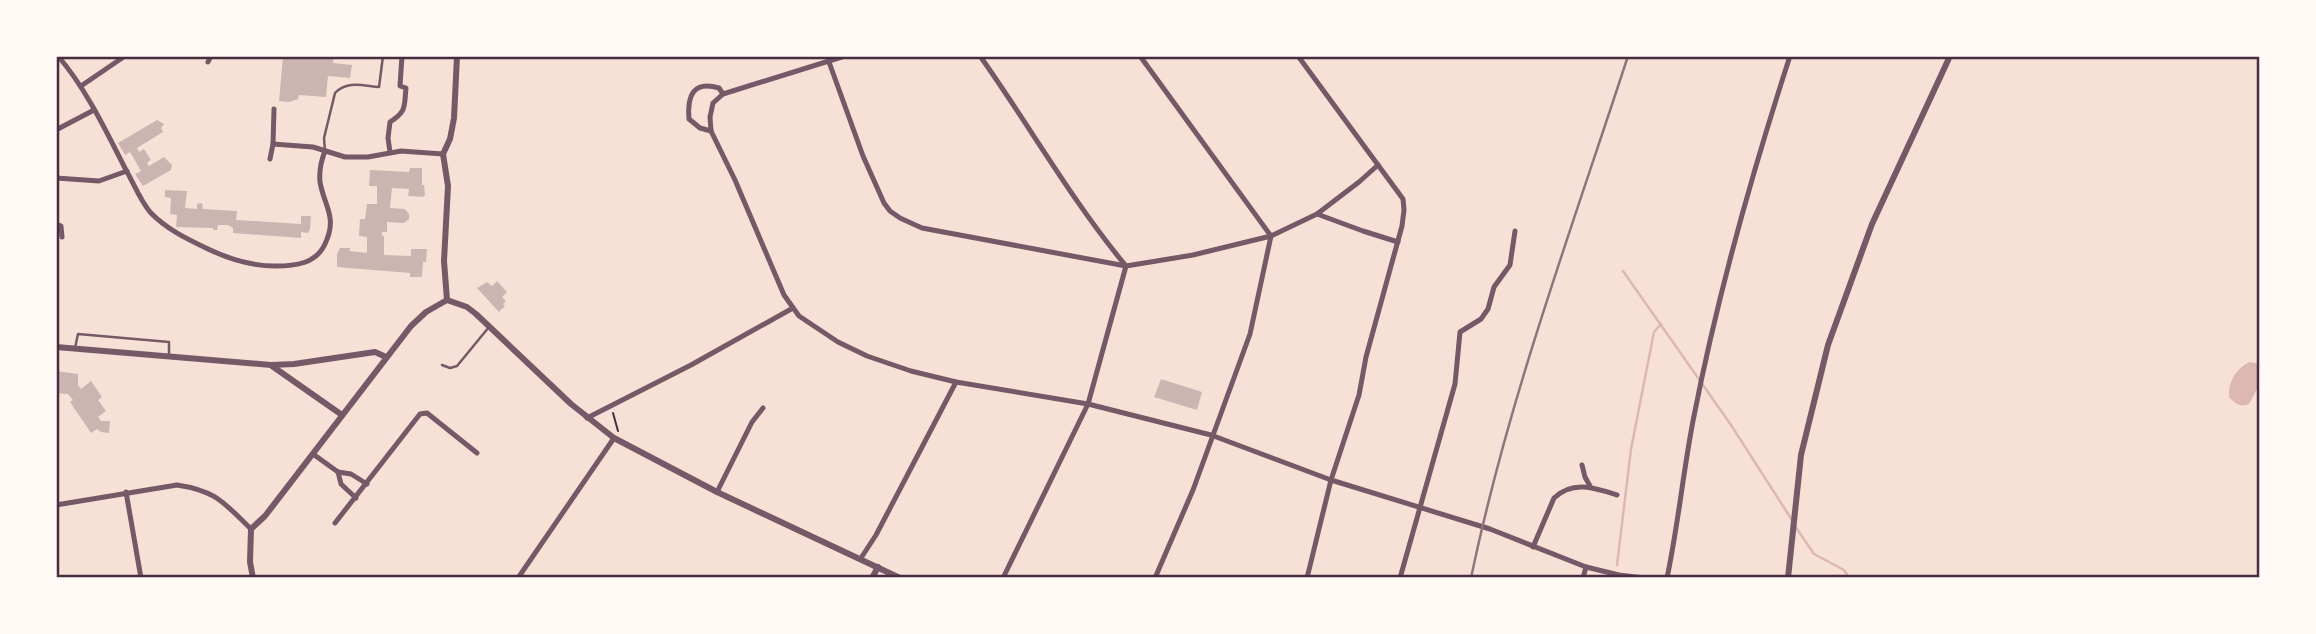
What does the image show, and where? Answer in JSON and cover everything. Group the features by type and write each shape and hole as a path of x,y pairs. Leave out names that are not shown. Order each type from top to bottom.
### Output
{"street":[{"path":"81,86 125,56"},
{"path":"390,152 390,122 404,111 406,88 400,86 402,56"},
{"path":"447,300 444,261 448,186 443,154 450,139 454,118 457,56"},
{"path":"845,56 723,94 713,103 710,117 711,131 784,295 809,325 867,356 956,382 1088,404 1211,435 1331,480 1490,529 1586,567 1644,578"},
{"path":"980,56 1026,121 1097,231 1126,266"},
{"path":"1140,56 1270,236 1250,334 1193,490 1156,578"},
{"path":"1297,56 1403,198 1404,210 1398,242 1366,357 1359,395 1331,480 1307,578"},
{"path":"1667,578 1702,375 1716,312 1757,155 1790,56"},
{"path":"1788,578 1801,455 1828,345 1872,224 1950,56"},
{"path":"57,57 81,86 148,209 161,222 186,238 231,259 292,266 314,258 326,244 329,233 329,208 320,181 321,160 325,151"},
{"path":"829,62 863,156 884,203 900,219 922,228 1126,266 1193,255 1270,236 1317,214 1378,165"},
{"path":"711,131 700,128 689,119 688,103 692,91 701,87 719,88 723,94"},
{"path":"270,159 274,109"},
{"path":"56,130 94,110"},
{"path":"272,144 308,146 345,157 368,157 401,151 443,154"},
{"path":"56,178 99,181 127,171"},
{"path":"1317,214 1398,242"},
{"path":"56,224 61,226 62,237"},
{"path":"1400,578 1455,384 1460,332 1480,319 1488,309 1494,287 1510,265 1515,231"},
{"path":"1003,578 1088,404 1126,266"},
{"path":"253,578 250,562 251,529 265,516 418,319 434,306 447,300 467,307 587,418 614,438 717,492 901,578"},
{"path":"587,418 793,309"},
{"path":"56,347 271,365 375,352 386,357"},
{"path":"271,365 342,415"},
{"path":"861,558 876,535 956,382"},
{"path":"717,492 752,422 763,408"},
{"path":"335,523 423,413 427,413 477,453"},
{"path":"518,578 614,438"},
{"path":"313,454 338,472 351,474 367,484"},
{"path":"1582,465 1590,486"},
{"path":"338,472 341,484 356,498"},
{"path":"56,505 177,485 213,494 251,529"},
{"path":"1533,547 1554,498 1564,490 1590,486 1617,495"},
{"path":"127,492 141,578"},
{"path":"872,578 878,567"},
{"path":"1583,578 1586,567"}],"lane":[{"path":"325,151 324,138 335,93 340,87 348,85 379,88 383,56"},
{"path":"442,365 447,368 457,366 489,327"},
{"path":"75,349 78,334 169,342 169,358"}],"path":[{"path":"611,410 618,430"}],"shaded area":[{"path":"2250,362 2260,364 2260,384 2249,404 2240,405 2229,397 2230,386 2237,372"}],"building":[{"path":"283,56 334,56 333,63 352,65 350,78 328,76 326,97 299,95 298,99 289,102 279,101"},
{"path":"157,120 164,124 161,128 163,132 137,148 139,152 144,149 151,160 147,163 149,166 164,157 172,165 171,170 143,186 135,174 141,171 130,152 125,155 118,143"},
{"path":"410,168 422,168 425,195 408,196 409,189 392,188 390,208 405,209 409,219 404,223 387,222 387,232 382,232 384,255 411,256 411,249 427,249 422,277 410,277 410,273 337,267 340,248 367,253 367,237 359,236 360,219 365,219 367,204 377,204 377,186 369,186 370,170 409,172"},
{"path":"165,190 187,191 185,208 197,209 197,204 202,203 203,209 237,211 236,220 301,224 301,216 311,216 310,229 308,233 301,232 301,238 233,233 233,228 228,225 218,225 217,230 176,227 177,215 170,214 171,198 165,197"},
{"path":"497,281 507,292 502,297 506,301 503,304 505,306 499,312 477,288 487,282 492,286"},
{"path":"56,371 78,374 78,385 81,389 91,381 102,397 98,400 106,411 98,417 101,421 110,421 109,433 97,429 91,433 70,402 73,400 68,394 56,393"},
{"path":"1161,379 1202,392 1197,410 1154,397"}],"waterway":[{"path":"1623,271 1731,425 1792,520"},
{"path":"1617,565 1631,449 1654,332 1661,324"},
{"path":"1795,526 1814,554 1844,570 1849,578"}],"railway":[{"path":"1471,578 1522,380 1628,56"}]}
